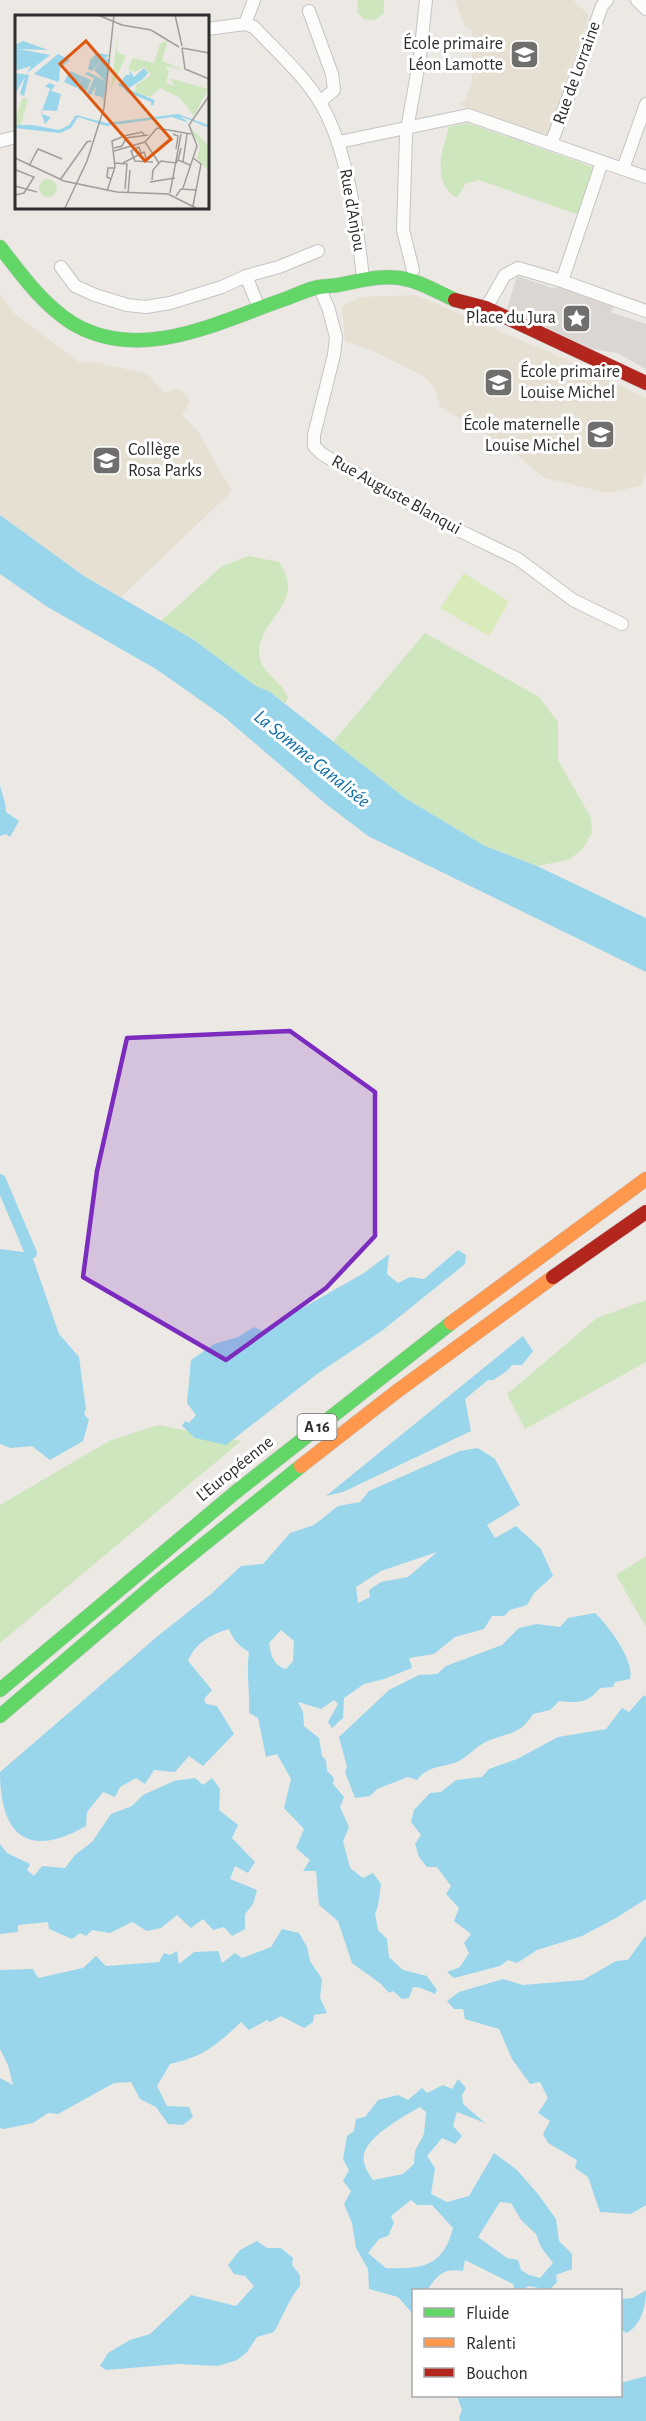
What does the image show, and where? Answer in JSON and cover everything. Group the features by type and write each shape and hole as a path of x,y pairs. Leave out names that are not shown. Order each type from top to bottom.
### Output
{"main road":[{"path":"0,247 29,286 56,313 79,327 113,340 171,338 319,287 332,287 362,274 413,270 467,295 482,307"},
{"path":"392,272 467,304 482,307 646,383"},
{"name":"L'Européenne","path":"0,1690 164,1550 341,1407 547,1250 646,1179"},
{"name":"L'Européenne","path":"0,1716 172,1568 339,1434 452,1348 646,1212"}],"street":[{"path":"208,29 245,24 254,0"},
{"path":"413,270 403,230 407,127 420,57 426,0"},
{"name":"Rue de Lorraine","path":"608,0 602,6 551,144 646,177"},
{"path":"637,0 646,9"},
{"path":"309,11 332,74 334,90 320,102"},
{"name":"Rue d'Anjou","path":"245,24 254,27 320,102 339,142 346,169 362,274"},
{"path":"623,170 646,104"},
{"path":"339,142 468,115 551,144"},
{"path":"0,141 15,137"},
{"path":"562,281 602,162"},
{"path":"62,267 75,286 127,305 146,307 180,300 222,287 246,276 279,267 318,251"},
{"path":"482,307 505,275 518,268 646,311"},
{"path":"246,276 259,308"},
{"name":"Rue Auguste Blanqui","path":"319,287 328,307 336,338 334,355 314,435 314,446 322,454 454,528 518,559 573,600 622,624"}],"highlighted area":[{"path":"290,1031 375,1092 375,1236 326,1288 226,1360 83,1277 97,1171 127,1038"}],"shaded area":[{"name":"École primaire Léon Lamotte","path":"455,0 573,0 589,15 548,136 458,104 465,101 472,80 472,30 465,27"},
{"name":"Place du Jura","path":"517,276 552,288 561,287 615,305 610,312 646,324 646,369 617,353 592,349 507,309"},
{"name":"Collège Rosa Parks","path":"0,294 15,314 79,362 100,363 147,374 163,391 176,389 183,391 188,396 189,403 182,415 197,430 232,491 121,597 84,576 0,515"},
{"name":"École primaire Louise Michel","path":"416,295 574,363 646,398 646,472 641,486 607,493 544,478 512,451 440,406 435,388 423,376 371,350 345,341 342,306 360,297"}],"green space":[{"path":"358,0 384,0 384,13 375,20 364,19 357,12"},
{"path":"468,123 593,167 579,215 479,180 465,184 457,198 449,192 441,175 446,136 449,127"},
{"path":"249,556 279,562 286,576 288,588 286,599 267,628 259,651 262,665 281,686 288,698 285,703 270,692 256,686 194,640 161,621 222,566"},
{"path":"464,573 509,602 489,636 440,608"},
{"path":"425,633 539,697 558,722 558,760 591,818 592,833 582,850 568,860 537,866 485,846 405,798 333,742"},
{"path":"646,1300 646,1362 525,1429 507,1394 597,1318"},
{"path":"158,1425 241,1441 0,1643 0,1505 109,1441"},
{"path":"646,1556 646,1627 616,1575"}],"water":[{"name":"La Somme Canalisée","path":"0,515 84,576 194,640 256,686 270,692 405,798 485,846 537,866 646,918 646,972 368,836 326,804 223,716 156,669 46,606 0,574"},
{"path":"0,785 6,812 19,821 10,837 6,834 0,836"},
{"path":"0,1249 31,1253 59,1334 79,1357 86,1409 84,1414 89,1420 83,1441 50,1460 32,1446 11,1448 0,1444"},
{"path":"458,1250 466,1255 465,1264 383,1330 317,1374 226,1445 195,1438 182,1426 185,1421 189,1423 196,1415 187,1403 191,1360 214,1344 238,1337 254,1327 262,1331 364,1273 389,1254 387,1274 398,1283 410,1277 424,1279"},
{"path":"523,1336 533,1351 522,1365 512,1365 507,1371 493,1380 488,1380 465,1399 471,1431 343,1492 326,1496"},
{"path":"478,1448 495,1459 520,1505 487,1525 495,1538 516,1526 541,1549 553,1576 534,1593 527,1605 510,1610 504,1616 492,1616 484,1629 455,1637 434,1654 409,1658 412,1668 364,1684 344,1698 343,1718 332,1728 328,1722 338,1704 334,1700 321,1709 298,1702 303,1712 304,1726 319,1738 327,1771 334,1778 333,1784 344,1797 340,1807 349,1827 343,1841 350,1868 363,1878 373,1873 381,1884 375,1914 378,1930 387,1939 389,1957 403,1970 427,1976 437,1990 435,1994 413,1987 409,1998 402,1999 393,1991 389,1993 381,1984 352,1963 338,1921 319,1905 316,1871 303,1871 310,1860 296,1848 304,1829 284,1808 291,1779 277,1754 266,1757 258,1718 249,1713 249,1652 237,1642 229,1629 205,1640 195,1649 188,1661 212,1690 204,1699 206,1704 217,1706 234,1734 203,1766 189,1756 175,1772 154,1770 145,1784 136,1778 120,1787 115,1797 103,1792 87,1812 86,1826 65,1836 48,1841 33,1840 21,1835 12,1825 5,1811 1,1794 0,1772 241,1566 263,1564 290,1533 314,1525 338,1506 360,1502 369,1491 460,1451","holes":["437,1552 408,1577 381,1582 369,1590 370,1597 358,1603 356,1587 381,1571","281,1630 294,1641 293,1661 286,1669 275,1662 269,1643"]},
{"path":"595,1613 625,1653 630,1679 615,1682 613,1687 600,1688 586,1700 559,1701 550,1710 533,1714 528,1722 516,1731 489,1740 459,1761 426,1772 417,1780 408,1777 377,1789 370,1796 355,1798 345,1772 347,1767 339,1737 389,1690 419,1675 437,1674 446,1666 502,1645 519,1628 537,1624 560,1627 568,1618"},
{"path":"644,1695 646,1697 646,1899 582,1936 537,1950 517,1963 508,1960 500,1966 454,1978 447,1972 460,1967 469,1953 464,1943 471,1934 454,1921 459,1908 446,1894 451,1886 437,1867 427,1867 419,1857 415,1844 421,1835 411,1822 414,1810 430,1793 441,1792 456,1780 482,1777 489,1769 517,1759 558,1737 606,1729 622,1708 629,1712"},
{"path":"195,1778 203,1785 212,1778 220,1789 219,1810 238,1825 232,1838 255,1862 248,1873 235,1866 230,1879 257,1890 253,1904 245,1914 245,1929 232,1936 224,1927 213,1930 203,1919 191,1928 177,1915 161,1928 147,1931 132,1922 110,1933 92,1930 86,1936 80,1933 72,1939 49,1929 48,1922 18,1925 18,1932 0,1934 0,1844 7,1853 30,1864 27,1870 34,1876 42,1866 65,1868 75,1855 92,1842 111,1814 132,1806 143,1795 174,1781"},
{"path":"282,1929 299,1933 307,1947 310,1961 322,1979 320,1998 327,2013 314,2015 313,2022 304,2028 281,2016 270,2022 267,2020 249,2030 241,2022 201,2054 170,2064 157,2086 167,2106 189,2107 193,2117 183,2125 168,2124 156,2107 140,2099 131,2082 114,2083 58,2114 48,2113 33,2123 0,2128 0,2078 13,2085 8,2065 0,2049 0,1970 33,1969 38,1978 83,1968 96,1956 106,1966 159,1962 164,1953 170,1955 177,1951 179,1964 194,1952 218,1951 222,1963 235,1953 242,1958 271,1947"},
{"path":"646,1935 646,2205 631,2214 600,2212 588,2177 575,2168 577,2160 548,2143 543,2134 550,2121 538,2113 548,2098 540,2082 530,2084 512,2059 499,2029 465,2019 463,2009 454,2009 447,2001 459,1992 503,1979 523,1985 583,1980 616,1961 628,1960"},
{"path":"458,2079 466,2088 462,2095 463,2104 485,2123 457,2112 453,2126 462,2136 455,2144 442,2138 427,2156 435,2168 431,2194 447,2202 469,2196 494,2153 517,2170 556,2219 559,2241 572,2254 572,2269 556,2275 557,2282 550,2289 529,2286 515,2289 513,2284 465,2260 463,2271 446,2271 438,2276 428,2289 412,2289 412,2313 398,2297 369,2289 368,2269 356,2248 352,2223 344,2204 351,2191 343,2181 349,2170 343,2159 347,2136 354,2131 356,2119 365,2117 378,2100 398,2095 408,2100 422,2088 427,2093 443,2085 452,2089","holes":["420,2107 426,2112 424,2134 415,2151 414,2164 403,2174 373,2180 364,2161 364,2154 372,2140","411,2200 417,2205 432,2205 453,2228 449,2241 437,2258 429,2263 410,2268 386,2268 368,2253 379,2239 388,2236 394,2223 391,2216","500,2202 511,2203 521,2220 536,2234 541,2247 553,2263 540,2278 521,2270 518,2260 507,2258 478,2237"]},
{"path":"257,2241 267,2248 281,2248 293,2258 292,2265 300,2275 300,2286 274,2332 257,2337 247,2352 237,2360 218,2366 178,2364 106,2370 100,2366 108,2353 130,2340 150,2334 191,2295 236,2306 254,2286 245,2276 234,2274 228,2265 240,2250"},
{"path":"646,2290 644,2309 636,2325 627,2333 622,2330 622,2299 633,2298"},
{"path":"646,2376 646,2421 460,2421 459,2418 462,2410 457,2397 622,2397 622,2383"}],"waterway":[{"path":"0,1180 31,1253"}],"traffic: fast":[{"path":"0,247 33,288 61,315 72,323 98,335 125,340 179,335 206,328 315,288 377,278 407,279 455,300"},
{"path":"0,1690 237,1491 451,1323"},
{"path":"0,1716 156,1583 301,1466"}],"traffic: slow":[{"path":"451,1323 646,1179"},
{"path":"301,1466 396,1392 553,1277"}],"traffic: jam":[{"path":"455,300 486,308 646,383"},
{"path":"553,1277 646,1212"}],"place":[{"name":"École primaire Léon Lamotte","path":"524,54"},
{"name":"Place du Jura","path":"577,318"},
{"name":"École primaire Louise Michel","path":"499,382"},
{"name":"École maternelle Louise Michel","path":"601,435"},
{"name":"Collège Rosa Parks","path":"107,460"}]}
